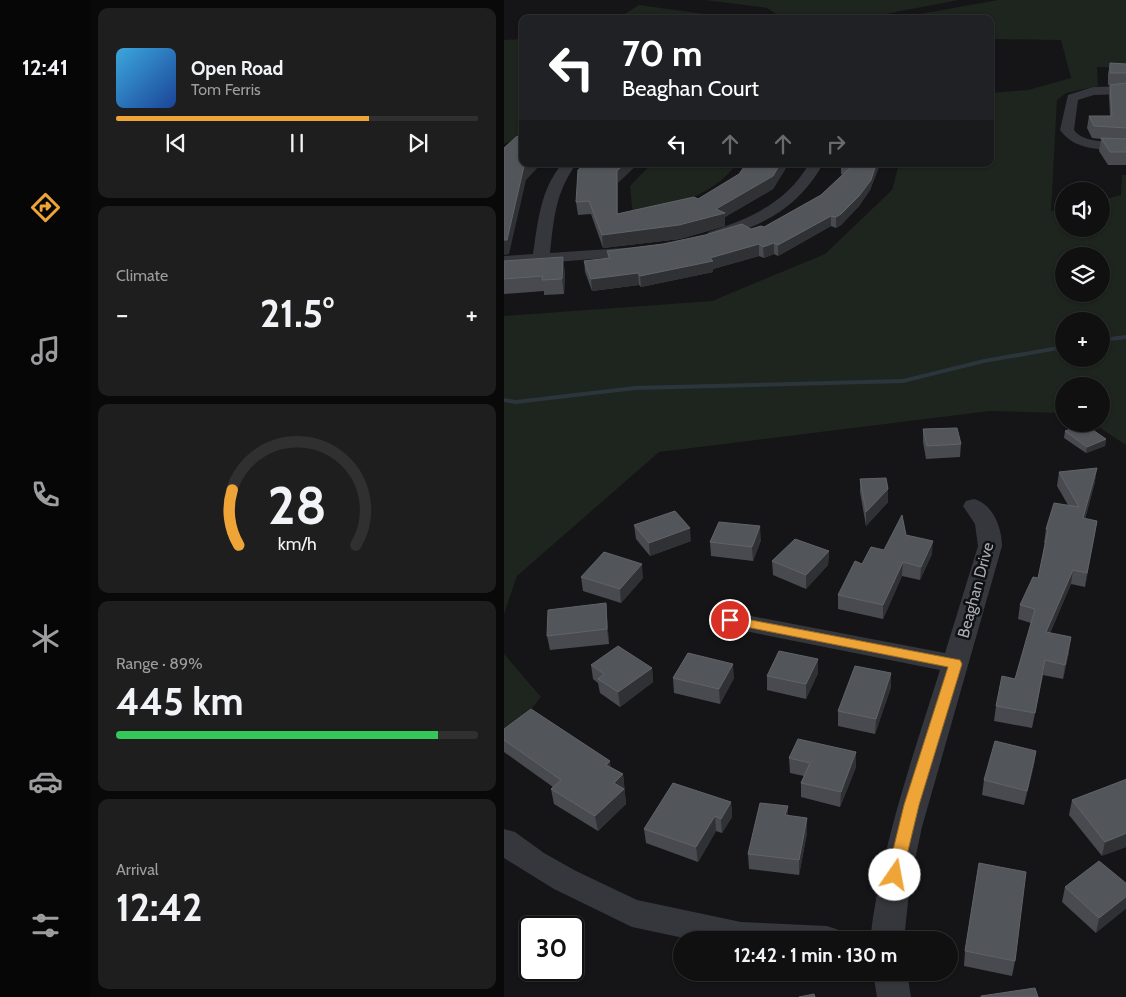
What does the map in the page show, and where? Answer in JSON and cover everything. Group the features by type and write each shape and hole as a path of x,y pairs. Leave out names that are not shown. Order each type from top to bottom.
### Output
{"street":[{"path":"1126,90 1094,90 1072,98 1067,130 1072,137 1089,144 1126,146"},
{"path":"541,259 551,192 557,176 566,167"},
{"path":"697,240 742,226 785,203 800,190 814,167"},
{"path":"504,261 609,255 654,250"},
{"name":"Beaghan Drive","path":"888,931 897,861 990,546 990,532 986,519 974,506"},
{"path":"730,620 955,664"},
{"path":"504,841 533,862 632,913 717,931"},
{"path":"891,981 894,997"}],"shaded area":[{"path":"705,0 959,0 880,15 778,15 767,8"},
{"path":"998,0 1126,0 1126,68 1097,67 1098,86 1066,93 1057,100 1051,211 1055,210 1055,237 1110,237 1110,198 1121,195 1122,175 1126,175 1126,445 1106,432 1110,432 1110,377 1055,377 1055,413 990,411 659,452 517,576 504,614 504,316 712,301 825,254 892,190 898,167 994,167 994,93 1028,90 1071,78 1061,40 994,39 994,15 914,15"},
{"path":"639,5 711,15 623,15"},
{"path":"519,39 519,138 504,144 504,40"},
{"path":"648,167 734,167 716,185 703,192 676,204 633,217 630,186"},
{"path":"504,654 541,697 504,742"}],"building":[{"path":"1110,63 1127,64 1127,73 1110,73"},
{"path":"1127,83 1127,128 1094,126 1089,116 1112,116 1110,85"},
{"path":"519,136 519,167 524,167 507,240 504,240 504,148"},
{"path":"1101,138 1127,139 1127,152 1110,152"},
{"path":"582,167 621,167 617,171 617,214 694,197 698,199 739,174 744,167 778,167 773,176 716,209 725,213 679,225 602,235 589,201 576,202 578,170"},
{"path":"851,167 875,167 871,180 859,196 841,214 836,217 831,216 778,245 774,243 763,247 759,244 710,258 713,261 640,276 638,273 591,279 584,261 610,258 607,251 663,244 705,235 742,224 751,229 764,227 821,195"},
{"path":"563,257 562,279 542,280 543,276 504,279 504,261"},
{"path":"957,428 961,444 927,446 923,429"},
{"path":"1066,432 1096,432 1106,439 1087,447"},
{"path":"1097,468 1083,518 1097,521 1087,573 1073,570 1046,632 1071,637 1065,665 1045,660 1035,713 996,706 1002,676 1015,679 1035,609 1020,605 1033,577 1038,578 1048,530 1046,529 1054,503 1079,507 1059,472"},
{"path":"886,478 888,489 866,512 860,479"},
{"path":"675,511 690,528 649,543 634,525"},
{"path":"902,515 906,535 933,541 921,567 903,562 883,605 838,595 855,561 862,564 871,547 884,550"},
{"path":"719,522 760,526 752,547 710,542"},
{"path":"795,539 829,551 806,575 772,561"},
{"path":"604,552 642,564 620,589 581,577"},
{"path":"606,603 607,629 547,636 548,610"},
{"path":"618,646 652,668 618,692 598,679 604,674 591,665"},
{"path":"779,651 818,659 806,684 767,676"},
{"path":"688,653 733,664 719,689 673,678"},
{"path":"855,666 891,673 876,719 838,711"},
{"path":"531,709 610,761 606,765 623,774 614,783 624,789 595,816 551,789 561,780 504,740 504,729"},
{"path":"798,739 856,752 841,792 801,783 810,763 789,758"},
{"path":"995,741 1036,751 1027,791 984,780"},
{"path":"1127,779 1127,833 1105,842 1072,800"},
{"path":"673,783 731,802 721,819 715,816 696,847 644,829"},
{"path":"760,803 788,806 785,815 807,818 799,860 748,854"},
{"path":"1099,861 1127,884 1127,896 1099,918 1065,887"},
{"path":"979,863 1026,872 1015,961 965,951"},
{"path":"1035,988 1038,997 981,997 981,996"},
{"path":"814,994 815,997 799,997"}],"waterway":[{"path":"1110,339 1127,337"},
{"path":"504,400 516,402 635,388 903,381 984,361 1055,349"}],"route":[{"path":"730,620 955,664 912,805 895,875"}]}
